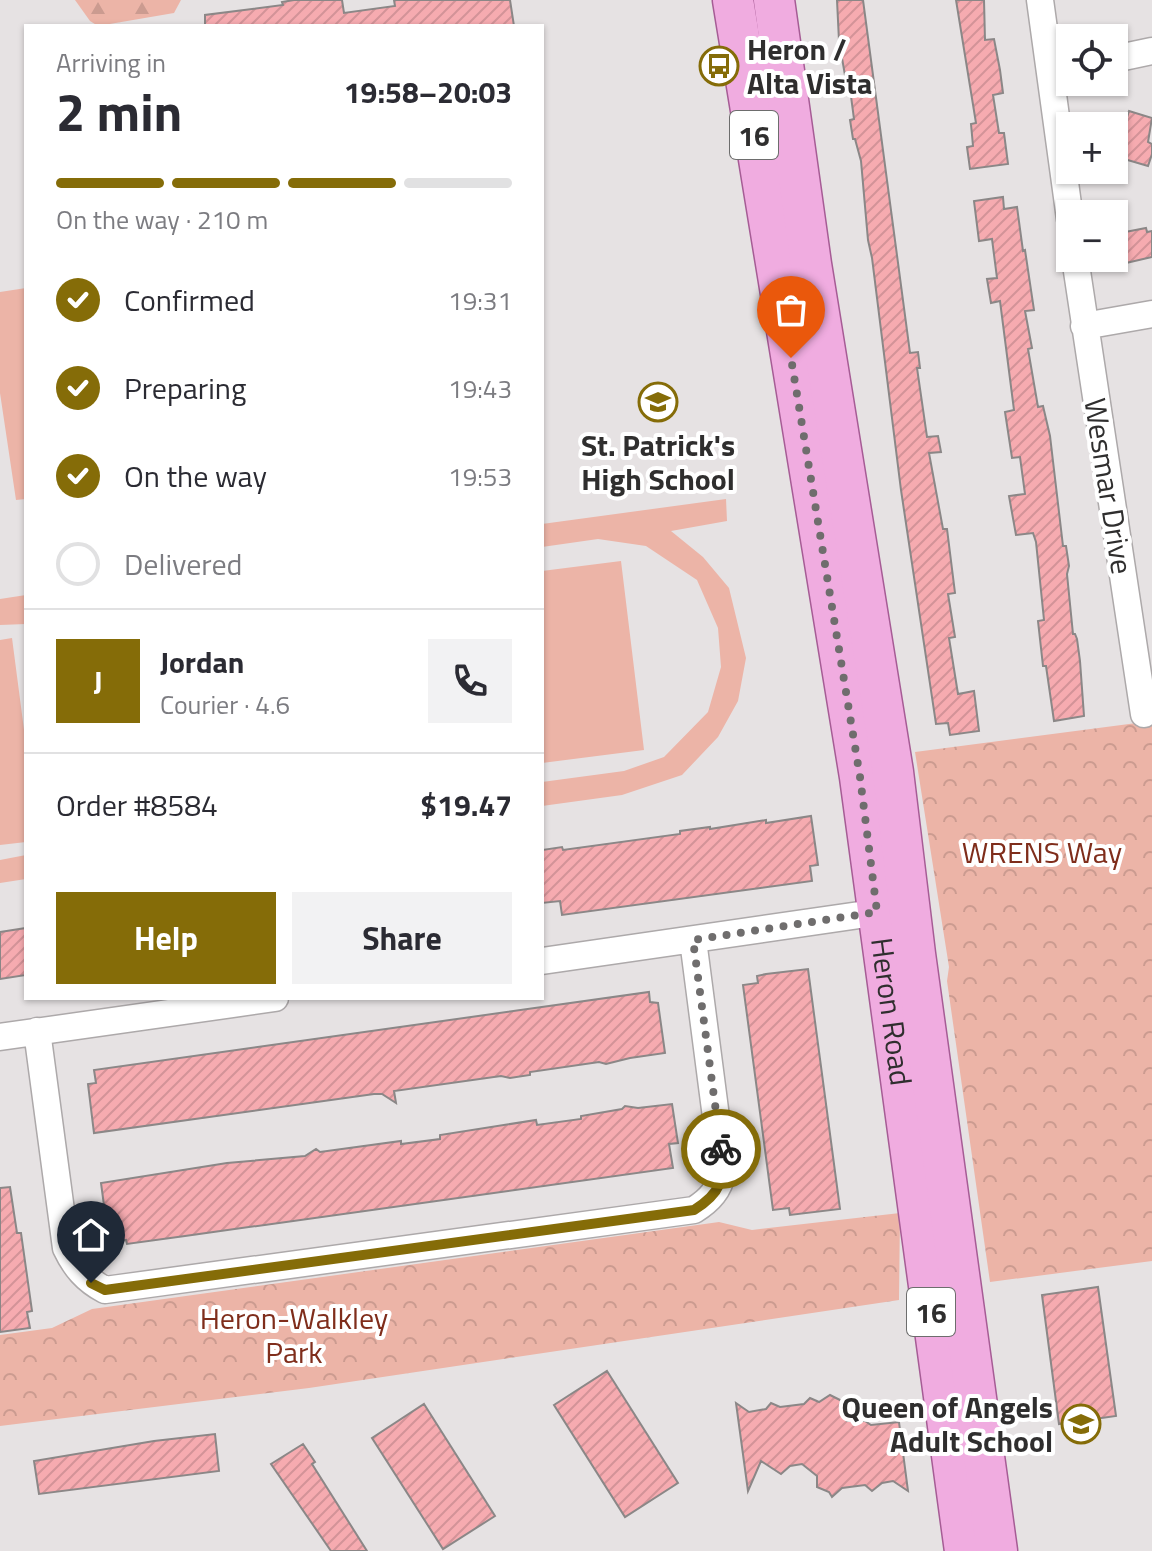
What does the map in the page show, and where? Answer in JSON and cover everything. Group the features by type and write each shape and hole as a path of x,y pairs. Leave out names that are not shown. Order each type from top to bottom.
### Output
{"main road":[{"name":"Heron Road","path":"733,0 860,777 893,910 997,1551"},
{"name":"Heron Road","path":"774,0 811,264 893,772 893,910 965,1551"}],"street":[{"path":"1040,0 1056,54"},
{"path":"1128,56 1152,51"},
{"path":"1062,96 1069,200"},
{"name":"Wesmar Drive","path":"1077,272 1144,714"},
{"path":"1084,326 1152,314"},
{"path":"544,961 893,910"},
{"path":"37,1031 66,1248 74,1265 91,1283 105,1290 694,1210 709,1200 721,1184 723,1171 693,940"},
{"path":"0,1037 261,1000"}],"green space":[{"path":"75,0 181,0 174,13 110,24 90,21"},
{"path":"24,288 24,499 16,500 0,393 0,292"},
{"path":"726,499 727,521 671,531 703,557 729,588 746,658 738,701 718,737 682,775 622,795 544,806 544,782 624,771 664,757 708,712 721,667 718,628 697,580 646,546 598,539 544,547 544,524"},
{"path":"621,561 644,750 544,763 544,571"},
{"path":"24,595 24,624 0,625 0,599"},
{"path":"12,638 24,730 24,842 0,845 0,640"},
{"name":"WRENS Way","path":"1152,721 1152,1261 990,1282 947,981 949,967 915,752"},
{"path":"24,855 24,879 0,883 0,860"},
{"name":"Heron-Walkley Park","path":"900,1213 899,1300 309,1388 0,1426 0,1335 52,1328 92,1309 719,1222 752,1230"}],"building":[{"path":"342,0 344,13 395,6 394,0 510,0 514,24 205,24 205,15 283,5 282,2"},
{"path":"837,0 863,0 910,353 918,352 920,368 917,368 927,437 938,436 941,452 929,453 943,529 947,529 955,593 948,594 955,637 949,638 958,694 974,691 979,731 950,735 948,723 936,724 901,490 868,240 861,161 853,139 849,81 846,81 839,41"},
{"path":"956,0 984,0 985,40 994,39 1000,70 1003,93 993,95 999,133 1004,133 1008,164 970,169 967,147 973,146 971,124 976,123"},
{"path":"1129,111 1152,118 1148,142 1152,144 1152,154 1148,166 1128,160"},
{"path":"1003,197 1004,209 1017,207 1025,250 1034,310 1025,311 1032,348 1028,349 1038,407 1043,406 1050,436 1063,546 1066,546 1069,566 1067,574 1073,634 1077,639 1080,661 1084,716 1054,721 1038,621 1044,620 1036,542 1033,533 1016,535 1009,496 1025,494 1020,457 1012,458 1005,412 1014,410 1000,301 991,303 987,279 997,278 992,239 979,241 974,201"},
{"path":"1146,228 1147,232 1152,231 1152,257 1128,263 1128,231"},
{"path":"811,816 818,865 810,866 812,881 562,915 560,901 544,903 544,850 562,847 563,850 766,820 766,823"},
{"path":"24,928 24,975 0,979 0,932"},
{"path":"808,969 840,1209 790,1215 789,1208 773,1210 743,985 758,983 757,976"},
{"path":"649,992 650,1002 658,1003 665,1053 606,1064 599,1062 530,1072 530,1075 510,1078 501,1076 394,1091 396,1103 382,1094 374,1094 94,1133 88,1084 96,1083 94,1070"},
{"path":"672,1104 678,1143 669,1144 673,1168 127,1244 126,1240 109,1243 101,1183 227,1163 305,1156 316,1149 320,1152 401,1141 401,1144 536,1120 537,1125 581,1119 581,1116 625,1106 638,1108"},
{"path":"10,1187 17,1233 21,1233 32,1311 27,1312 30,1328 0,1332 0,1188"},
{"path":"1098,1287 1116,1416 1059,1424 1042,1295"},
{"path":"607,1371 678,1483 625,1517 554,1405"},
{"path":"830,1395 846,1403 847,1421 865,1421 871,1425 899,1422 908,1491 893,1481 882,1483 872,1491 865,1485 842,1488 832,1497 829,1492 817,1487 817,1476 802,1464 790,1466 781,1474 761,1461 748,1491 736,1403 749,1412 766,1409 771,1403 780,1407 804,1404 810,1398 819,1402"},
{"path":"424,1404 495,1516 443,1549 372,1438"},
{"path":"215,1434 219,1471 39,1494 34,1461"},
{"path":"303,1444 315,1462 312,1464 367,1551 331,1551 271,1464"}],"way so far":[{"path":"721,1149 693,940 877,912 860,777 791,358"}],"place":[{"name":"Heron / Alta Vista","path":"719,66"},
{"name":"St. Patrick's High School","path":"658,402"},
{"name":"Queen of Angels Adult School","path":"1081,1424"}],"route":[{"path":"91,1283 105,1290 694,1210 709,1200 721,1184 721,1149"}]}
